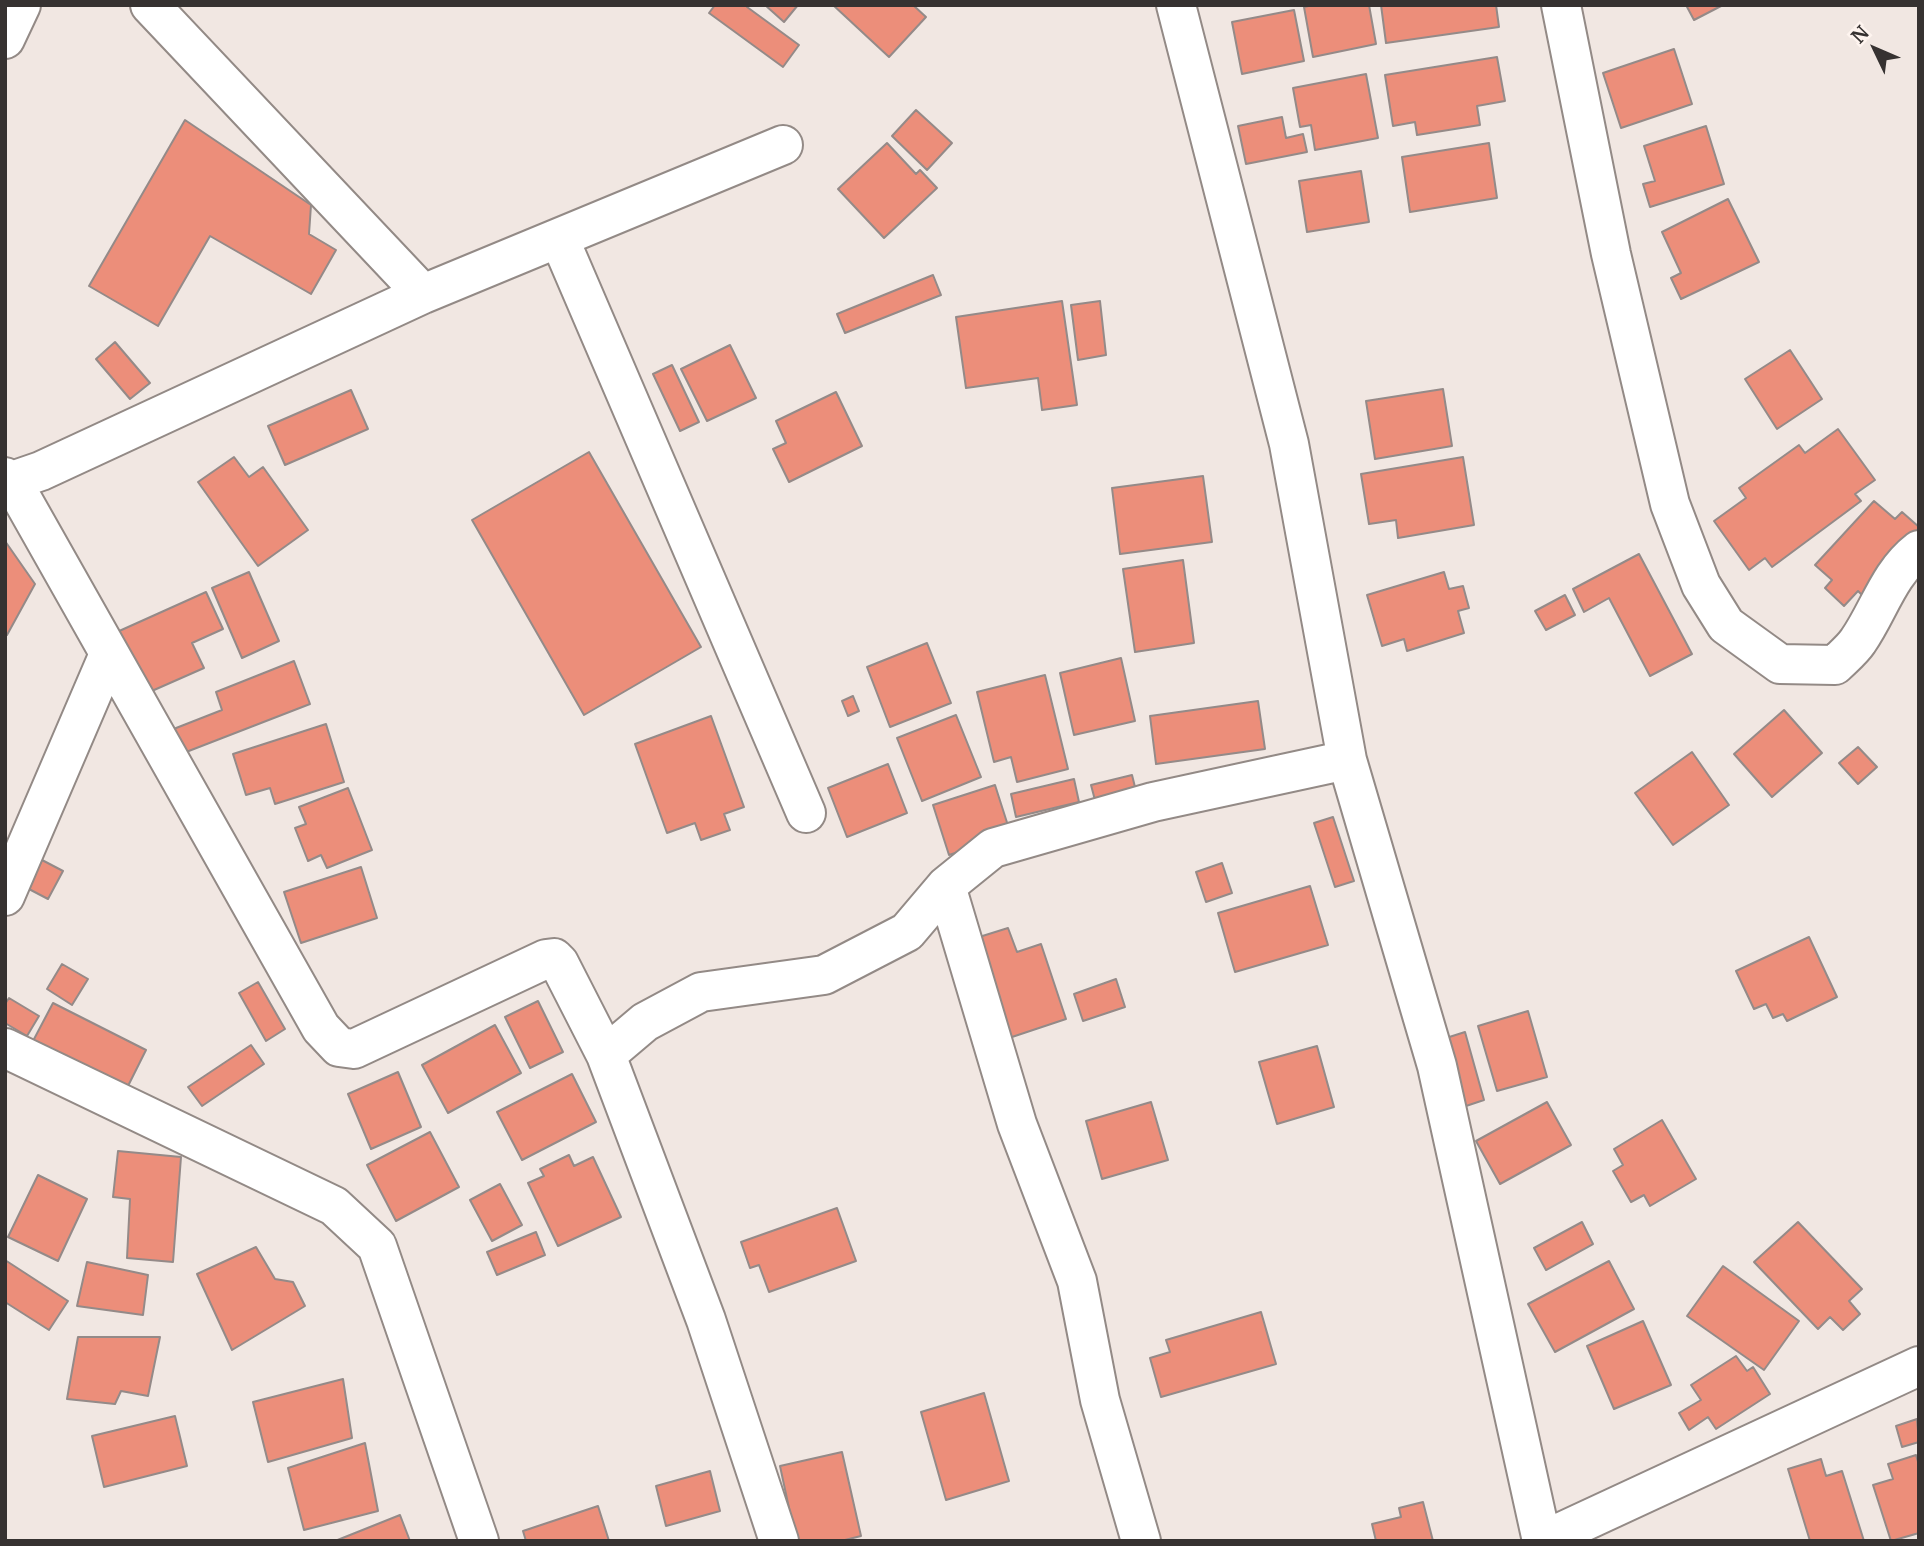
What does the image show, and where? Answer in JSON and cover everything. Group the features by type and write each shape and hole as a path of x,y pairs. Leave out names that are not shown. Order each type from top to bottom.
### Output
{"street":[{"path":"5,39 20,5"},
{"path":"150,5 423,294"},
{"path":"1176,5 1289,444 1347,760 1437,1066 1542,1541 1919,1366"},
{"path":"1561,5 1611,254 1670,504 1701,585 1726,625 1780,664 1835,665 1858,642 1892,580 1919,550"},
{"path":"779,1541 706,1320 606,1055 554,958 546,959 354,1049 339,1047 321,1028 8,479 41,471 423,294 783,145"},
{"path":"559,238 806,813"},
{"path":"5,896 109,654"},
{"path":"606,1055 645,1022 701,992 824,975 907,932 946,886 993,848 1153,803 1347,760"},
{"path":"946,886 1017,1124 1076,1281 1100,1400 1141,1541"},
{"path":"5,1048 334,1206 377,1246 479,1541"}],"building":[{"path":"715,5 748,5 747,7 799,45 783,67 709,13"},
{"path":"765,5 798,5 784,22"},
{"path":"833,5 913,5 926,17 889,57"},
{"path":"1369,5 1376,44 1313,57 1304,7"},
{"path":"1381,5 1496,5 1499,27 1386,43"},
{"path":"1686,5 1723,5 1694,20"},
{"path":"1294,10 1304,61 1242,74 1232,22"},
{"path":"1674,49 1692,104 1621,128 1603,73"},
{"path":"1497,57 1505,101 1477,106 1480,125 1417,135 1415,122 1393,126 1385,75"},
{"path":"1366,74 1378,138 1315,150 1311,125 1300,127 1293,88"},
{"path":"916,110 952,143 927,170 892,136"},
{"path":"1282,117 1286,138 1303,134 1307,152 1246,164 1238,126"},
{"path":"185,120 311,205 309,234 336,250 311,294 210,236 158,326 89,286"},
{"path":"1706,126 1724,184 1650,207 1643,184 1655,181 1644,146"},
{"path":"887,143 916,174 920,170 937,188 884,238 838,189"},
{"path":"1489,143 1497,198 1410,212 1402,157"},
{"path":"1361,171 1369,222 1307,232 1299,181"},
{"path":"1728,199 1759,262 1681,299 1671,278 1681,273 1662,232"},
{"path":"933,275 941,295 845,333 837,314"},
{"path":"1062,301 1077,405 1042,410 1038,378 966,388 956,317"},
{"path":"1100,301 1106,355 1078,360 1071,305"},
{"path":"115,342 150,383 130,399 96,359"},
{"path":"730,345 756,398 707,421 681,369"},
{"path":"1790,350 1822,399 1777,429 1745,379"},
{"path":"672,365 699,422 680,431 653,374"},
{"path":"1443,389 1452,446 1375,459 1366,401"},
{"path":"351,390 368,429 285,465 268,426"},
{"path":"836,392 862,446 789,482 773,449 786,443 776,421"},
{"path":"1838,429 1875,480 1855,494 1861,501 1772,567 1765,558 1749,570 1714,521 1746,498 1739,488 1799,445 1805,453"},
{"path":"589,452 701,647 584,715 472,520"},
{"path":"234,457 249,477 263,467 308,530 258,566 198,482"},
{"path":"1463,457 1474,525 1398,538 1396,520 1369,524 1361,474"},
{"path":"1203,476 1212,542 1120,554 1112,488"},
{"path":"1874,501 1895,519 1902,512 1919,527 1919,544 1867,600 1858,591 1844,606 1825,588 1832,580 1815,565"},
{"path":"5,541 35,584 7,635 5,635"},
{"path":"1639,554 1692,654 1650,676 1609,598 1584,612 1573,589"},
{"path":"1183,560 1194,643 1135,652 1123,569"},
{"path":"249,572 279,641 242,658 212,588"},
{"path":"1444,572 1449,589 1463,586 1469,608 1458,611 1464,633 1407,651 1404,639 1382,646 1367,595"},
{"path":"206,592 223,629 192,643 204,668 145,694 117,632"},
{"path":"1565,595 1575,615 1546,630 1535,611"},
{"path":"927,643 951,703 890,727 867,667"},
{"path":"1121,658 1135,721 1074,735 1060,673"},
{"path":"294,661 310,704 181,754 171,730 222,710 216,692"},
{"path":"1045,675 1068,769 1017,782 1011,757 994,762 977,692"},
{"path":"853,696 859,711 848,716 842,701"},
{"path":"1258,701 1265,749 1156,764 1150,716"},
{"path":"1784,710 1822,753 1772,797 1734,754"},
{"path":"956,715 981,777 922,801 897,738"},
{"path":"711,716 744,807 724,814 730,830 701,840 695,823 667,833 635,744"},
{"path":"326,724 344,782 275,804 270,788 246,795 233,754"},
{"path":"1858,747 1877,767 1858,784 1839,763"},
{"path":"1692,752 1729,805 1673,845 1635,793"},
{"path":"888,764 907,813 847,837 828,788"},
{"path":"1132,775 1137,795 1096,804 1091,785"},
{"path":"1074,779 1079,802 1016,817 1011,794"},
{"path":"995,785 1011,835 949,855 933,805"},
{"path":"348,788 372,850 327,868 321,855 308,861 295,828 306,824 299,807"},
{"path":"1333,817 1354,881 1335,887 1314,823"},
{"path":"42,860 63,871 48,899 27,888"},
{"path":"1222,863 1232,893 1206,902 1196,872"},
{"path":"361,867 377,918 301,943 284,892"},
{"path":"1310,886 1328,945 1235,972 1218,913"},
{"path":"1008,928 1017,952 1041,944 1066,1019 1009,1038 976,938"},
{"path":"1809,937 1837,997 1787,1021 1783,1014 1773,1018 1766,1004 1754,1009 1736,971"},
{"path":"62,964 88,979 72,1005 47,989"},
{"path":"1116,979 1125,1007 1083,1021 1074,994"},
{"path":"258,982 285,1029 266,1041 239,993"},
{"path":"9,998 39,1016 27,1036 5,1023 5,1004"},
{"path":"538,1001 563,1052 530,1068 505,1017"},
{"path":"53,1003 146,1050 127,1088 33,1041"},
{"path":"1528,1011 1547,1077 1497,1091 1478,1026"},
{"path":"495,1025 521,1073 448,1113 422,1065"},
{"path":"1465,1032 1484,1100 1463,1107 1443,1039"},
{"path":"251,1045 264,1064 202,1106 188,1087"},
{"path":"1317,1046 1334,1107 1277,1124 1259,1062"},
{"path":"398,1072 421,1127 371,1149 348,1094"},
{"path":"572,1074 596,1122 522,1160 497,1112"},
{"path":"1151,1102 1168,1160 1102,1179 1086,1121"},
{"path":"1547,1102 1571,1145 1500,1184 1476,1141"},
{"path":"1662,1120 1696,1179 1650,1206 1644,1195 1631,1202 1613,1171 1623,1165 1614,1149"},
{"path":"430,1132 459,1187 396,1221 367,1165"},
{"path":"118,1151 181,1157 173,1262 127,1258 130,1199 113,1197"},
{"path":"569,1155 574,1166 593,1157 621,1217 558,1246 528,1183 544,1176 540,1169"},
{"path":"38,1175 87,1199 58,1261 8,1237"},
{"path":"500,1184 522,1225 492,1241 470,1200"},
{"path":"837,1208 856,1261 769,1292 759,1265 750,1268 741,1242"},
{"path":"1582,1222 1593,1244 1546,1270 1534,1248"},
{"path":"1798,1222 1862,1289 1849,1301 1860,1314 1843,1330 1830,1317 1818,1329 1754,1262"},
{"path":"536,1232 545,1255 497,1275 487,1252"},
{"path":"256,1247 275,1279 293,1282 305,1306 232,1350 197,1274"},
{"path":"5,1260 68,1301 49,1330 5,1302"},
{"path":"1609,1261 1634,1309 1555,1352 1528,1304"},
{"path":"87,1262 148,1275 143,1315 77,1306"},
{"path":"1723,1266 1799,1321 1764,1370 1687,1316"},
{"path":"1261,1312 1276,1364 1161,1397 1150,1358 1170,1352 1166,1340"},
{"path":"1643,1321 1671,1385 1614,1409 1587,1346"},
{"path":"78,1337 160,1337 148,1396 121,1391 115,1404 67,1399"},
{"path":"1736,1356 1747,1371 1753,1367 1770,1394 1716,1429 1708,1417 1689,1430 1679,1413 1701,1400 1691,1385"},
{"path":"343,1379 352,1438 268,1462 253,1402"},
{"path":"984,1393 1009,1481 946,1500 921,1412"},
{"path":"175,1416 187,1466 104,1487 92,1436"},
{"path":"1917,1419 1919,1442 1902,1447 1896,1426"},
{"path":"365,1443 378,1511 304,1530 288,1468"},
{"path":"842,1452 861,1536 841,1541 796,1541 780,1466"},
{"path":"1916,1455 1919,1465 1919,1533 1891,1541 1873,1485 1893,1479 1888,1464"},
{"path":"1821,1459 1826,1476 1842,1471 1864,1541 1810,1541 1788,1469"},
{"path":"710,1471 720,1511 666,1526 656,1486"},
{"path":"1423,1502 1433,1541 1376,1541 1372,1524 1401,1517 1399,1508"},
{"path":"598,1506 609,1541 526,1541 523,1531"},
{"path":"400,1515 410,1541 335,1541"}]}
